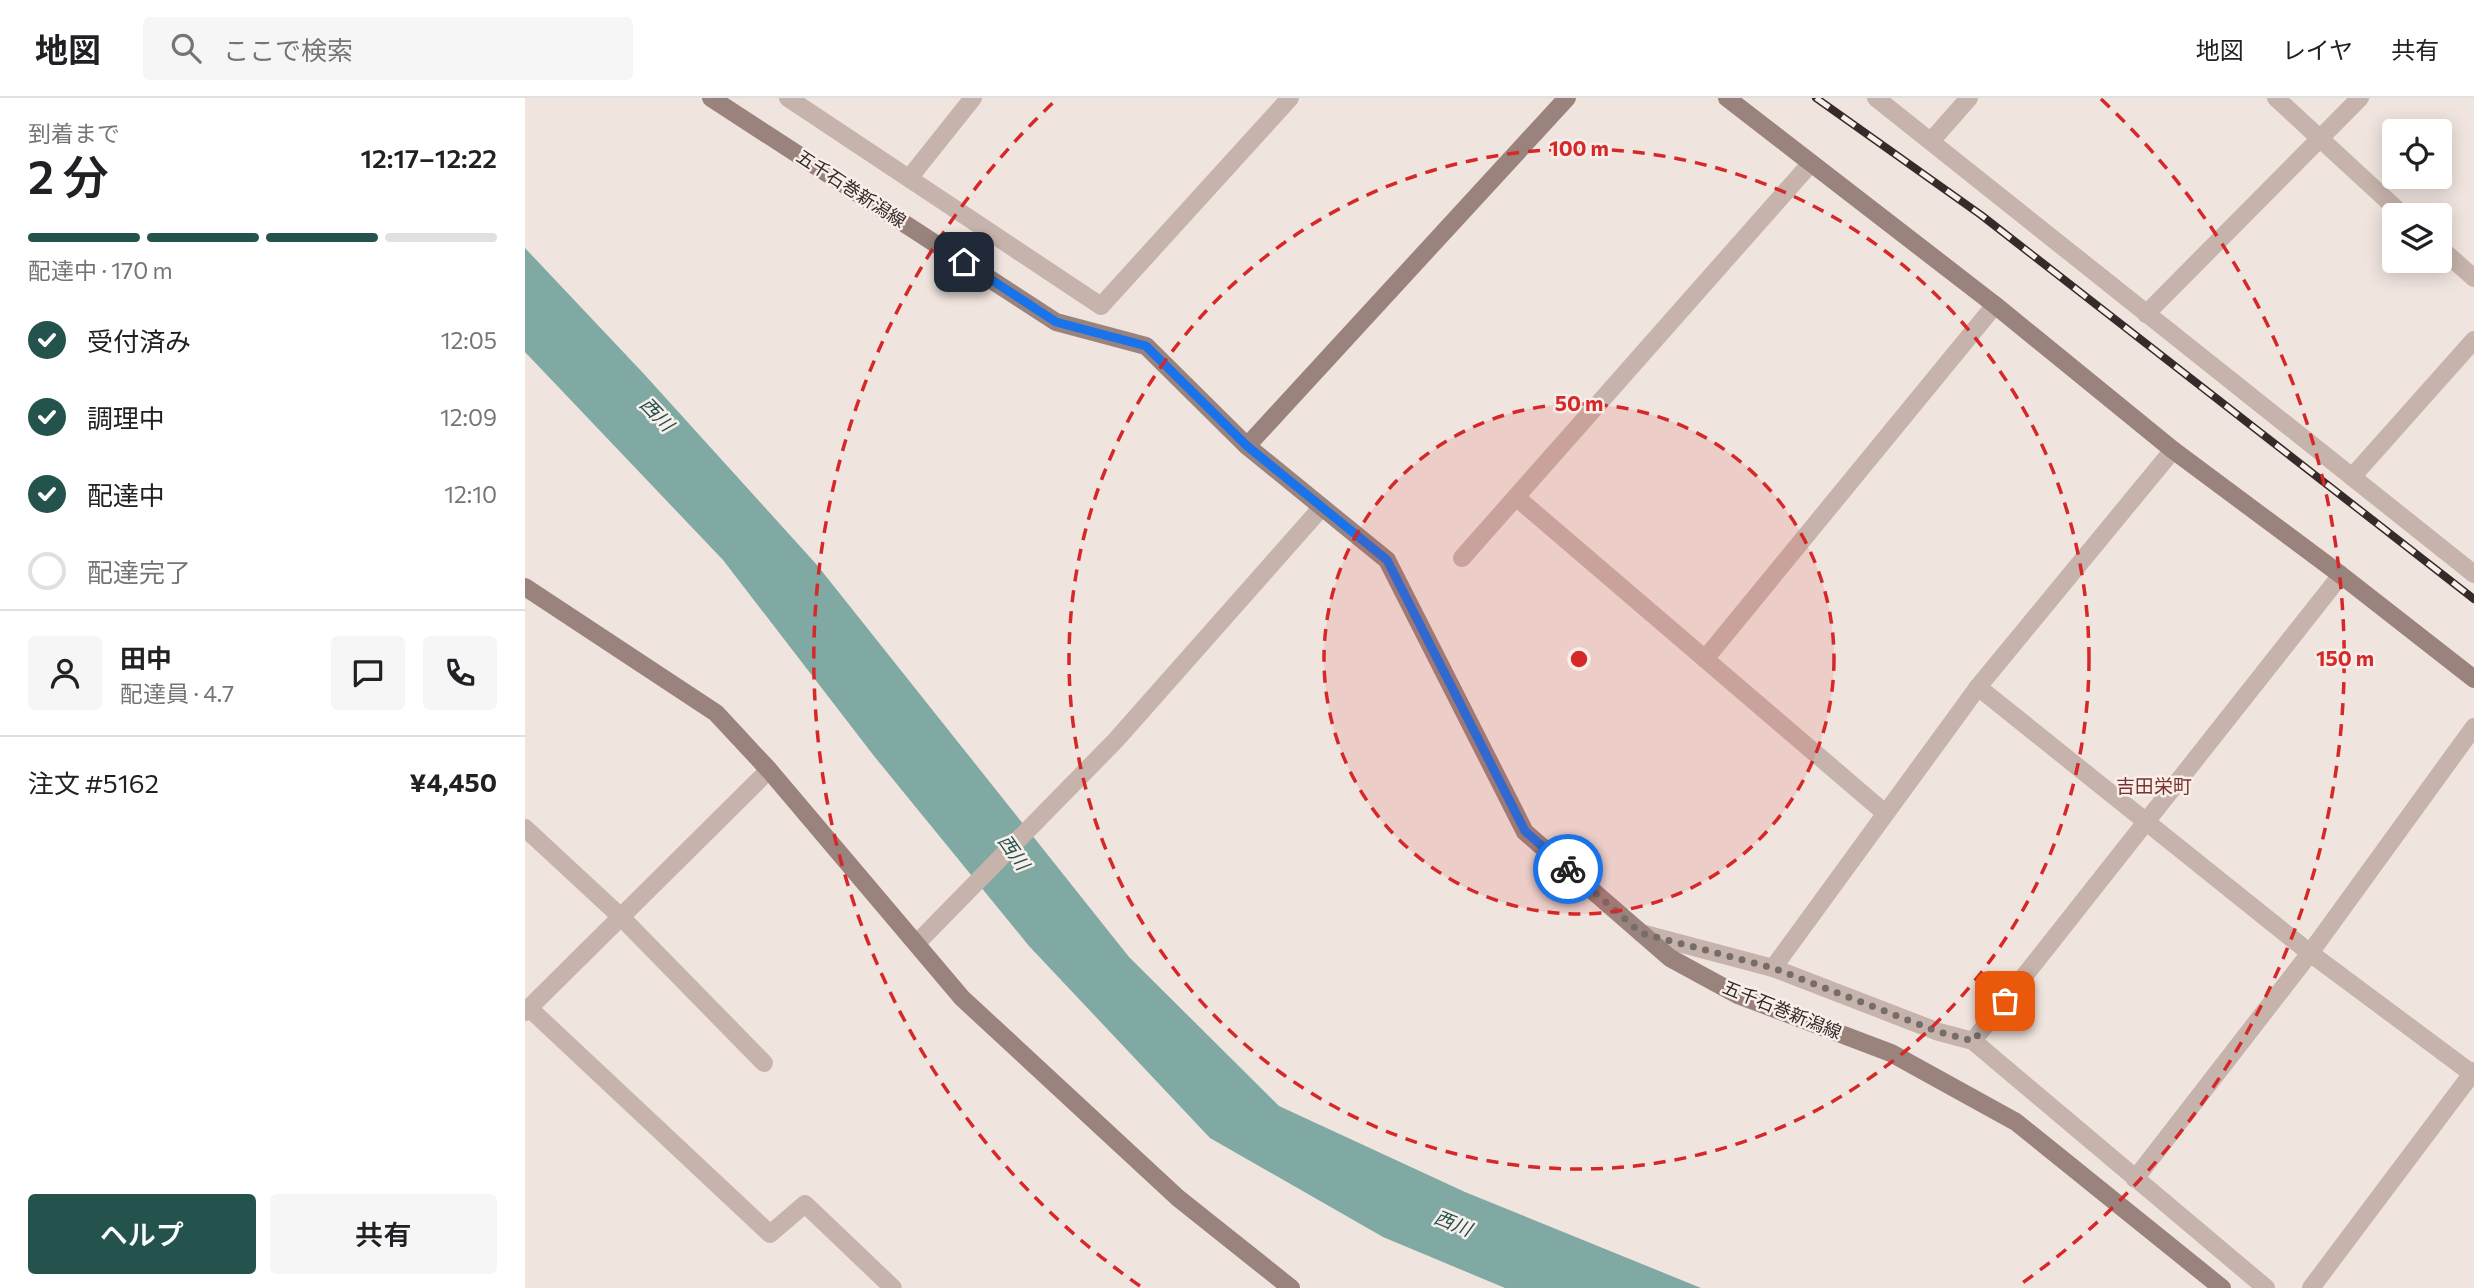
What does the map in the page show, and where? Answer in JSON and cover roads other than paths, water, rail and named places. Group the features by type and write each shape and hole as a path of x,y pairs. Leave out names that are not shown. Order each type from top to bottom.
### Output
{"street":[{"name":"五千石巻新潟線","path":"711,98 1056,322 1146,346 1247,446 1387,560 1525,831 1670,958 1738,995 1891,1053 2015,1122 2222,1288"},
{"path":"788,98 1101,306 1290,98"},
{"path":"909,177 973,98"},
{"path":"1247,446 1567,98"},
{"path":"1727,98 1995,305 2173,450 2341,575 2474,679"},
{"path":"1875,98 1932,140 2146,314 2474,573"},
{"path":"1932,140 1969,98"},
{"path":"2276,98 2390,203"},
{"path":"2146,314 2360,98"},
{"path":"1462,558 1811,163"},
{"path":"2452,259 2474,278"},
{"path":"1705,659 1995,305"},
{"path":"2352,477 2474,340"},
{"path":"1773,968 1978,687 2173,450"},
{"path":"1516,497 1885,813"},
{"path":"917,943 1116,740 1322,507"},
{"path":"1973,1041 2341,575"},
{"path":"525,587 716,713 769,770 962,998 1178,1198 1291,1288"},
{"path":"1978,687 2149,820 2310,953 2473,1073 2311,1288"},
{"path":"2135,1179 2310,953 2474,727"},
{"path":"769,770 527,1010 770,1234 805,1204 893,1288"},
{"path":"525,828 621,917 765,1063"},
{"path":"1641,933 1773,968 1939,1032 1973,1041 2266,1288"}],"water":[{"name":"西川","path":"525,248 644,374 817,565 1129,957 1279,1106 1465,1192 1701,1288 1505,1288 1383,1237 1210,1138 1029,946 874,756 723,560 525,352"}],"railway":[{"path":"1816,98 1981,215 2474,599"}],"district":[{"name":"吉田栄町","path":"2154,786"}]}
